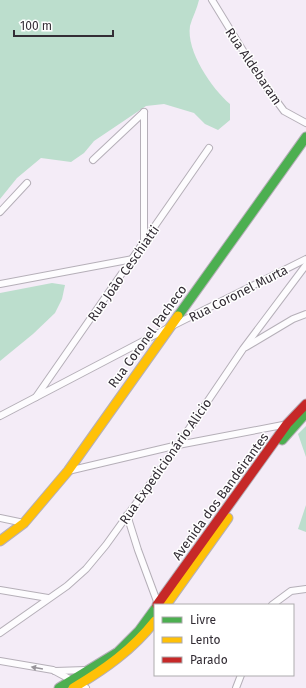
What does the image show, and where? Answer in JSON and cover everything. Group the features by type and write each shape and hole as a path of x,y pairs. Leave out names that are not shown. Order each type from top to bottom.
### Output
{"street":[{"name":"Rua Aldebaram","path":"212,0 261,80 284,111 306,123"},
{"path":"93,160 144,112 144,243"},
{"name":"Rua Coronel Pacheco","path":"0,541 24,523 68,471 100,424 306,137"},
{"name":"Rua João Ceschiatti","path":"35,398 210,148"},
{"path":"0,212 26,183"},
{"path":"0,284 133,259"},
{"name":"Rua Coronel Murta","path":"0,416 170,327 306,259"},
{"name":"Rua Expedicionário Alicio","path":"0,633 67,586 86,569 106,545 178,445 243,349 306,265"},
{"path":"243,349 293,319 306,314"},
{"name":"Avenida dos Bandeirantes","path":"160,604 287,424 306,404"},
{"name":"Avenida dos Bandeirantes","path":"160,604 296,422 306,413"},
{"path":"68,471 178,445 296,422"},
{"path":"127,515 138,550 158,604"},
{"path":"0,518 24,523"},
{"path":"273,604 291,591 306,589"},
{"path":"0,590 48,598"},
{"name":"Avenida dos Bandeirantes","path":"77,685 88,670 126,645 154,612"},
{"name":"Avenida dos Bandeirantes","path":"59,688 77,685 112,664 130,651 154,622"},
{"path":"0,661 68,672 88,670"},
{"path":"53,670 77,685"},
{"path":"236,688 241,676"}],"green space":[{"path":"0,0 199,0 190,26 192,47 196,58 208,79 230,104 230,120 218,130 205,124 194,113 164,104 146,106 94,141 84,153 71,162 41,158 17,178 0,199"},
{"path":"52,283 65,285 62,299 55,313 33,334 0,361 0,293"},
{"path":"306,426 306,457 298,434"},
{"path":"306,505 306,532 298,529"}],"traffic: fast":[{"path":"178,316 306,137"},
{"path":"282,440 306,413"},
{"path":"59,688 118,652 139,631 154,610"}],"traffic: slow":[{"path":"0,541 24,523 68,471 178,316"},
{"path":"167,604 228,518"},
{"path":"73,688 96,674 127,650 154,622"}],"traffic: jam":[{"path":"158,604 287,424 306,404"}]}
